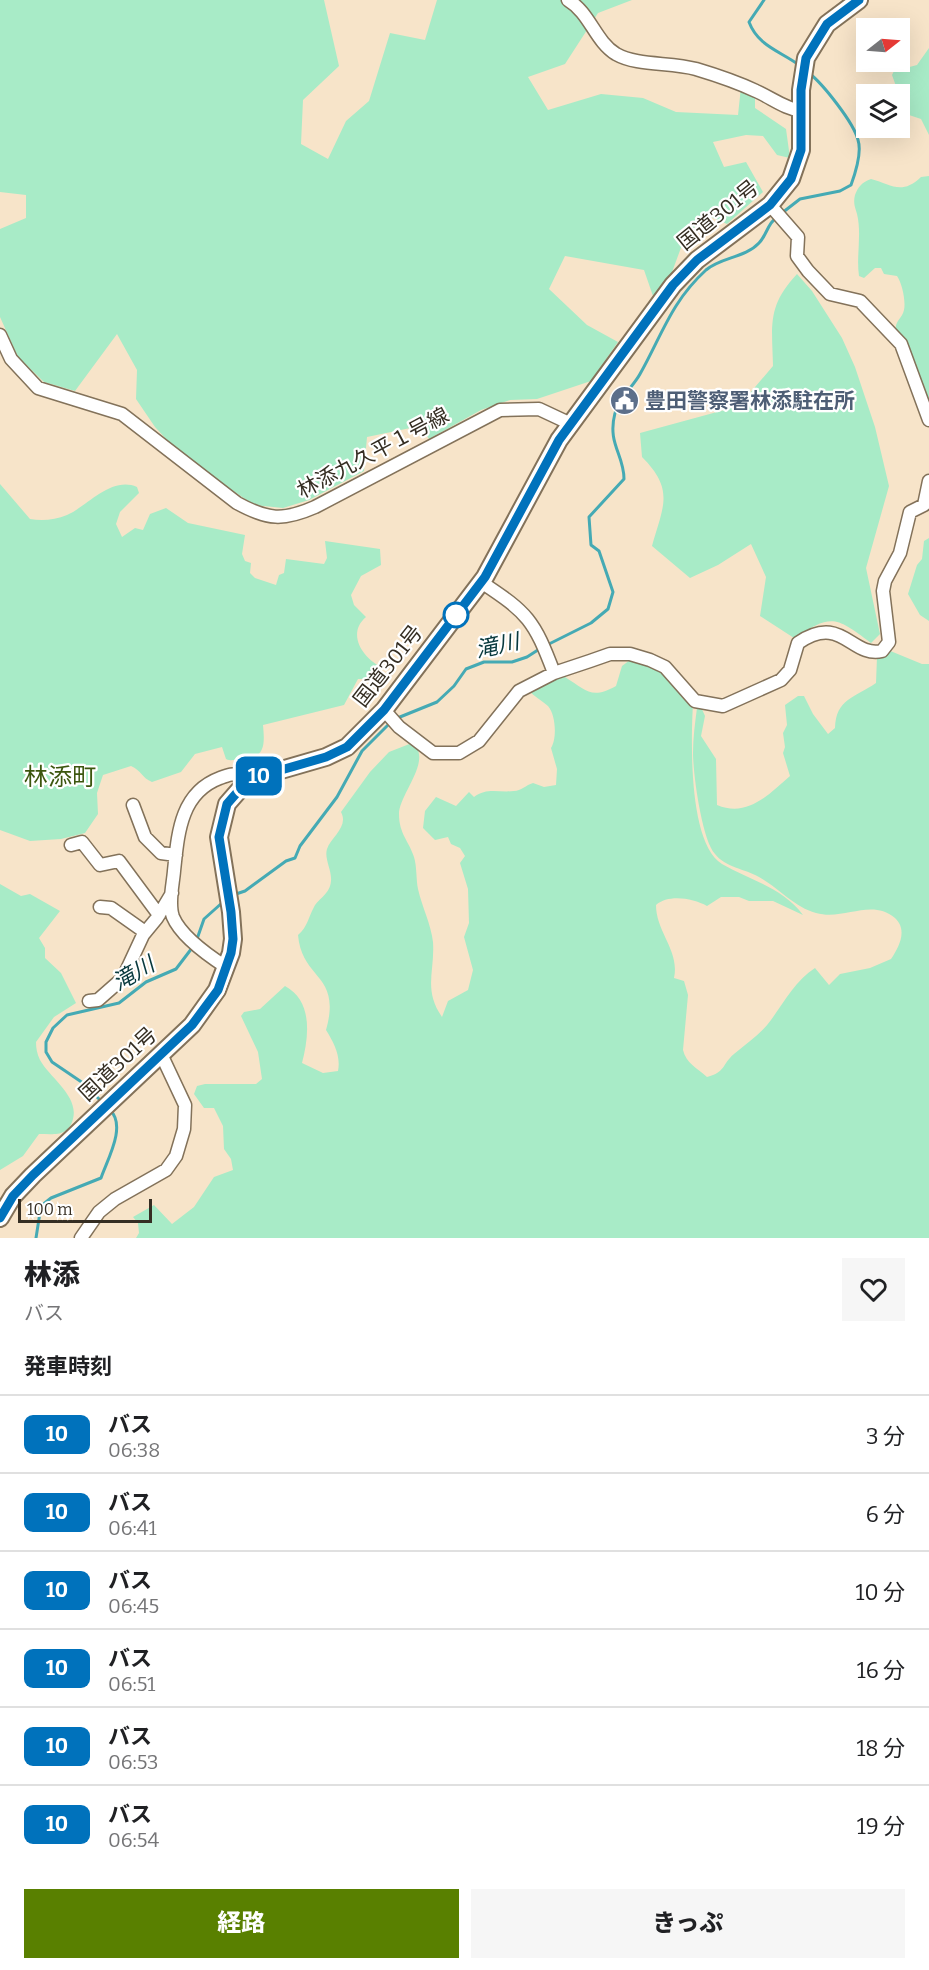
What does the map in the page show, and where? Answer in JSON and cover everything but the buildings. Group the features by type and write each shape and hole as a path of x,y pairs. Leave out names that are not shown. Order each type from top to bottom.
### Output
{"highway":[{"name":"国道301号","path":"0,1218 13,1196 33,1175 203,1012 218,990 233,939 231,912 220,853 220,825 227,804 248,782 267,773 326,757 347,747 392,718 481,582 543,468 571,424 673,285 697,260 770,205 796,168 801,150 803,71 811,48 827,24 859,0"}],"street":[{"path":"568,0 582,11 603,43 632,62 670,63 696,69 740,84 792,110 802,111"},
{"path":"770,205 798,237 797,256 808,271 830,294 860,301 901,344 929,420"},
{"name":"林添九久平１号線","path":"0,335 10,359 39,388 122,414 237,503 253,511 284,518 315,507 500,410 539,410 571,424"},
{"path":"392,718 433,753 459,753 479,741 519,691 554,673 610,654 630,654 665,667 695,701 729,706 781,680 790,670 798,643 821,633 828,632 848,638 870,652 882,651 888,647 883,605 885,581 900,553 910,512 924,505 929,481"},
{"path":"481,582 528,616 554,673"},
{"path":"226,967 188,936 174,917 172,892 176,855 184,810 202,787 232,774 242,775 248,782"},
{"path":"133,805 145,837 160,853 176,855"},
{"path":"71,845 82,842 100,865 119,861 159,915"},
{"path":"89,1001 98,1000 123,978 145,932 159,915 172,892"},
{"path":"100,907 111,908 145,932"},
{"path":"81,1238 99,1212 115,1199 166,1170 176,1156 183,1129 185,1105 161,1054"}],"green space":[{"path":"0,0 324,0 339,66 303,100 301,144 328,159 346,121 369,101 390,33 425,40 437,0 632,0 598,13 565,64 528,77 548,110 601,94 643,98 676,112 738,115 741,87 755,94 755,108 786,129 790,158 777,155 763,136 746,135 713,142 724,167 746,162 763,192 727,224 704,214 682,245 665,291 653,296 644,270 565,256 549,289 587,325 618,342 591,381 537,399 510,400 481,410 429,439 420,426 367,437 364,471 309,500 283,508 254,505 182,456 155,427 136,399 137,370 117,334 75,391 44,382 18,357 0,317 0,229 26,218 26,195 0,192"},
{"path":"929,48 929,135 921,119 910,115 910,84 895,84 892,75 894,72 910,72 910,67 917,65"},
{"path":"929,176 929,398 924,397 896,332 896,325 904,306 899,279 897,276 884,274 881,268 875,268 864,278 859,276 859,229 854,200 859,187 871,179 890,186 902,187 914,183 921,177"},
{"path":"797,274 812,291 842,338 855,367 875,427 889,486 866,568 880,634 871,643 849,627 833,621 817,625 794,638 760,616 766,577 751,544 718,565 690,578 652,546 664,499 663,489 659,479 642,457 640,433 739,406 773,366 773,317 780,296"},
{"path":"0,484 30,519 39,520 67,515 100,493 118,485 137,487 139,493 120,512 116,524 122,537 135,528 143,530 150,514 166,508 188,523 245,535 242,554 245,561 251,563 250,573 255,578 276,585 279,575 284,573 286,559 324,564 327,558 325,541 380,549 381,565 361,576 351,595 354,605 366,617 357,631 360,646 369,659 383,668 367,679 358,679 344,705 263,725 262,750 254,757 228,760 222,747 195,754 181,772 152,782 131,766 103,775 97,793 98,814 85,833 61,839 30,841 0,830"},
{"path":"929,538 929,621 920,615 908,594 917,565 922,559 924,541"},
{"path":"888,650 922,664 929,664 929,1238 136,1238 139,1233 138,1223 133,1217 154,1205 172,1224 194,1207 214,1177 233,1170 231,1159 224,1149 223,1126 214,1108 204,1108 194,1094 197,1086 205,1084 256,1084 262,1079 258,1052 241,1016 244,1012 260,1009 285,986 294,993 305,1010 307,1031 302,1063 323,1073 338,1071 338,1055 326,1030 330,1011 329,998 320,978 306,961 298,935 330,885 331,877 326,853 343,822 341,812 370,772 389,752 412,743 418,750 418,767 400,806 399,821 414,857 418,889 432,935 431,989 436,1007 442,1017 448,1001 468,990 473,970 464,937 469,923 468,889 460,863 465,856 460,848 451,844 448,837 435,840 423,828 425,811 436,797 456,806 469,792 474,797 488,791 517,791 533,783 544,787 556,785 557,769 551,748 555,733 553,715 548,706 529,691 540,683 565,677 594,693 616,686 622,666 630,660 662,668 693,703 692,765 694,790 697,814 711,853 732,870 785,897 803,915 773,901 749,901 739,897 721,897 707,906 681,898 667,899 656,905 660,924 674,959 674,978 684,981 688,995 684,1055 707,1077 721,1070 730,1058 763,1030 796,985 815,968 829,985 840,974 870,968 891,959 902,933 899,923 886,912 867,910 826,915 816,913 794,902 766,881 730,865 715,854 710,847 702,821 693,753 697,708 701,707 705,716 701,736 716,759 717,805 739,808 757,802 790,776 783,753 785,747 783,733 787,725 785,705 798,696 804,696 813,714 828,734 835,728 836,718 843,705 876,683 877,657"},
{"path":"0,884 21,896 30,894 60,911 39,938 45,948 45,958 61,973 76,1003 54,1017 36,1042 40,1060 72,1103 74,1111 71,1125 64,1132 39,1134 23,1156 0,1170"}],"waterway":[{"name":"滝川","path":"764,0 749,22 753,30 770,47 799,65"},
{"name":"滝川","path":"782,213 800,199 840,191 851,185 858,163 859,145 851,124 830,95 809,73"},
{"name":"滝川","path":"547,645 591,623 608,609 613,592 599,551 591,545 589,517 624,479 613,433 615,413 619,403 640,374 668,319 694,282 712,266 753,248 762,240 777,217"},
{"name":"滝川","path":"395,719 437,702 454,686 466,669 484,662 512,662 527,657 541,648"},
{"name":"滝川","path":"233,895 245,891 286,861 295,858 300,846 337,797 362,751 390,723"},
{"name":"滝川","path":"197,939 204,919 223,902"},
{"name":"滝川","path":"101,1101 83,1083 52,1062 46,1052 46,1042 53,1028 67,1015 119,1003 146,982 176,969 192,948"},
{"name":"滝川","path":"36,1238 41,1206 51,1198 101,1178 116,1134 117,1125 110,1110"}],"bus line":[{"name":"10","path":"0,1218 13,1196 33,1175 192,1025 218,990 231,953 233,939 219,837 220,825 227,804 241,788 257,777 326,757 347,747 369,728 384,710 485,577 559,440 673,285 697,260 770,205 791,179 801,150 801,90 806,58 816,38 827,24 859,0"}],"place":[{"name":"豊田警察署林添駐在所","path":"624,401"}],"district":[{"name":"林添町","path":"60,777"}]}
